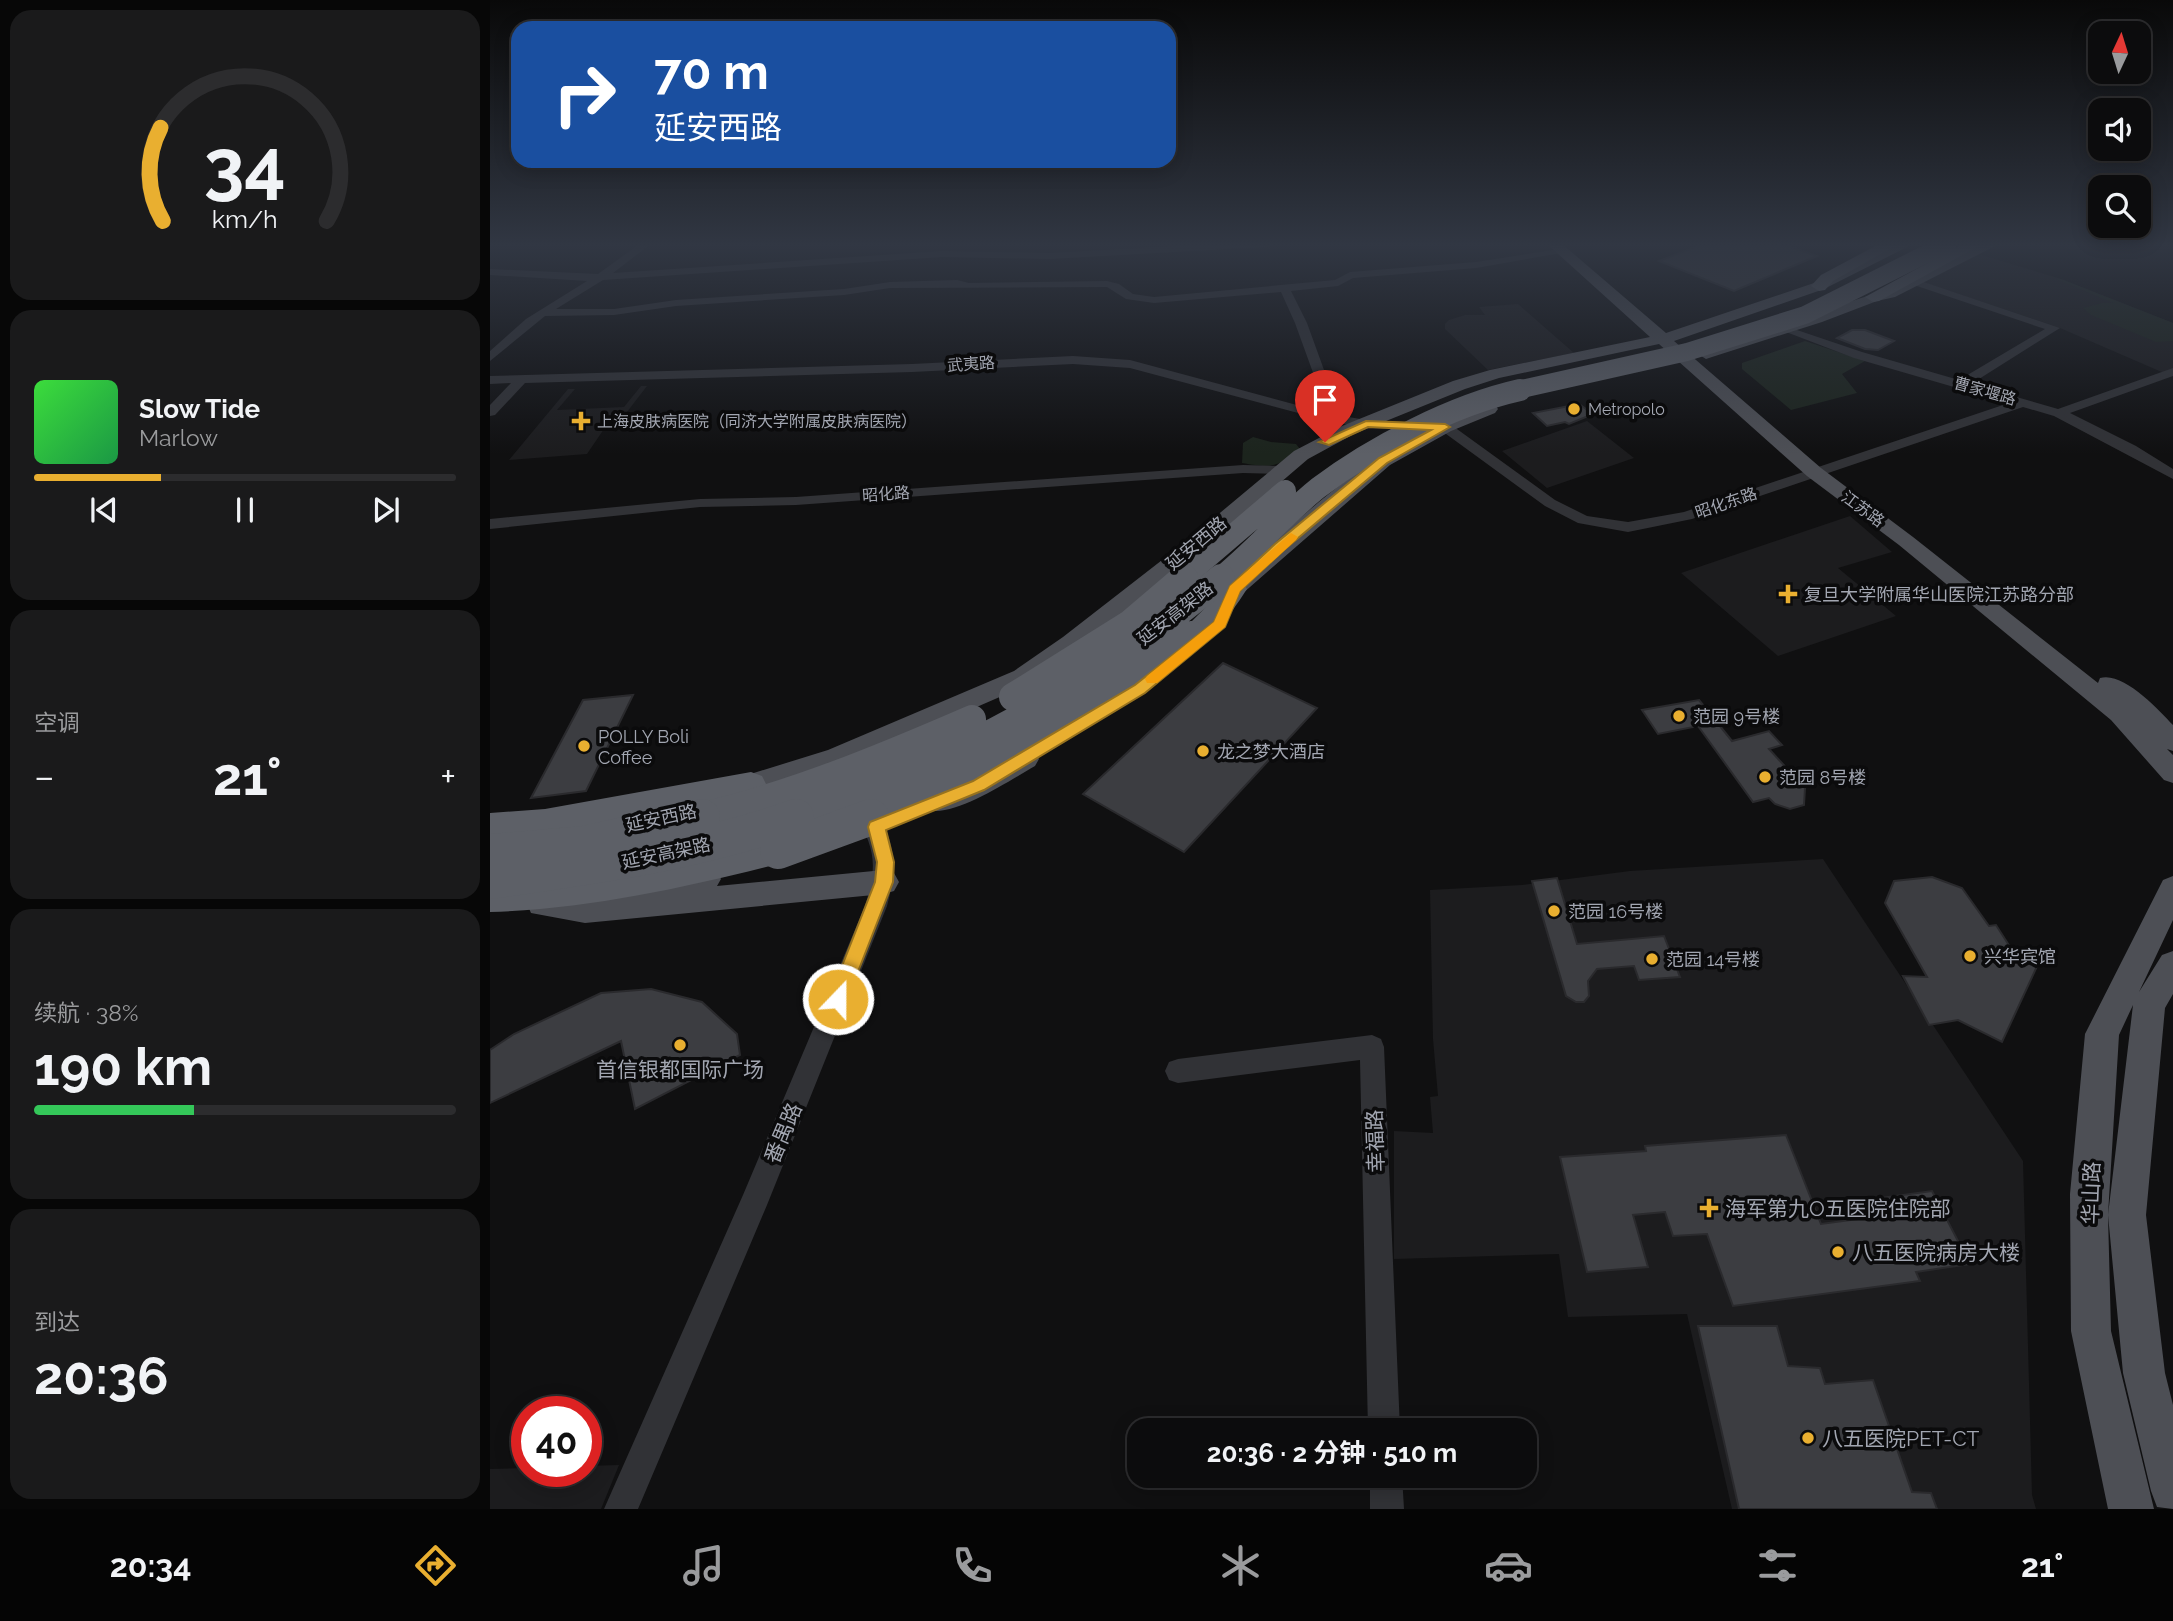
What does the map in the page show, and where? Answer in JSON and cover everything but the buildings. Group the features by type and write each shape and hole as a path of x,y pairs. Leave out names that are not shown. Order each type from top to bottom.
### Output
{"highway":[{"name":"延安高架路","path":"490,852 584,844 727,811 864,766 954,729 1042,681 1130,624 1305,474 1367,436 1415,414 1496,384 1585,361 1677,343 1773,313"},
{"name":"延安高架路","path":"490,881 635,861 745,835 861,793 970,744 1070,689 1152,634 1228,572 1317,489 1367,455 1433,420 1514,391 1687,352 1808,313"},
{"path":"490,897 535,897 641,884 778,851 910,801 975,771 1059,726 1144,672 1191,635 1223,605 1234,589"},
{"path":"490,826 545,822 751,784"}],"main road":[{"name":"江苏路","path":"1635,313 1662,339 1694,357 1744,393 2147,714 2173,741"},
{"name":"江苏路","path":"1653,313 1681,335 1694,357 1814,472 1906,541 2120,715 2173,772"},
{"name":"延安西路","path":"490,840 590,834 708,808 751,784 837,757 1023,677 1071,643 1191,548 1301,455 1348,430 1459,385 1496,374 1681,335 1742,313"},
{"path":"490,897 566,887 731,853 979,785 1140,689 1220,624 1234,589 1383,461 1445,427 1511,401 1581,381 1694,357 1787,330 1829,313"},
{"path":"490,817 547,814 654,796 751,784"},
{"path":"490,907 659,892 843,841 869,817"},
{"path":"542,904 585,910 884,882"},
{"name":"华山路","path":"2131,1509 2091,1331 2089,1194 2102,1034 2173,889"},
{"name":"华山路","path":"2173,965 2149,1005 2127,1215 2144,1373 2173,1491"}],"street":[{"path":"490,357 530,321 543,313"},
{"path":"1296,313 1330,403 1323,416"},
{"path":"1961,384 2054,328 2009,313"},
{"name":"曹家堰路","path":"1787,330 1880,361 2059,413 2131,449 2173,475"},
{"name":"武夷路","path":"490,380 912,368 1073,360 1130,364 1323,416 1366,424 1445,427"},
{"path":"2059,413 2173,372"},
{"path":"490,412 522,379"},
{"name":"昭化东路","path":"1445,427 1550,503 1583,520 1628,527 1687,516 2024,402"},
{"name":"昭化路","path":"490,524 700,503 796,501 1243,469 1282,470"},
{"name":"番禺路","path":"621,1509 753,1205 884,882 886,862 869,817 843,783 837,757"},
{"name":"幸福路","path":"1178,1071 1372,1047 1384,1418"},
{"path":"1386,1488 1387,1509"}],"shaded area":[{"path":"1529,313 1574,353 1488,370 1445,329 1449,320 1465,315"},
{"path":"2017,313 2149,313 2173,323 2173,369 2164,373 2060,328"},
{"path":"2089,313 2149,313 2173,323 2173,341 2156,342"},
{"path":"1805,341 1865,361 1842,374 1857,393 1791,410 1742,369 1742,363"},
{"name":"上海皮肤病医院（同济大学附属皮肤病医院）","path":"641,386 647,386 617,425 606,426 587,454 509,460 568,389 575,389 557,410 624,407"},
{"path":"1587,421 1634,458 1547,488 1502,451"},
{"path":"1253,437 1296,444 1300,449 1273,465 1242,463 1243,443"},
{"name":"复旦大学附属华山医院江苏路分部","path":"1850,516 1892,552 1838,568 1896,616 1778,656 1681,573"},
{"name":"海军第九O五医院住院部","path":"1823,859 2023,1161 2032,1495 2036,1509 1732,1509 1687,1314 1568,1317 1559,1254 1394,1259 1394,1131 1433,1133 1430,1097 1438,1096 1433,1039 1430,890 1522,885 1630,871"},
{"path":"619,1465 601,1509 490,1509 490,1469 511,1468 511,1487 602,1487 602,1466"}],"slow traffic":[{"path":"1152,679 1220,624 1234,589 1291,537"}],"place":[{"name":"Metropolo","path":"1574,409"},
{"name":"上海皮肤病医院（同济大学附属皮肤病医院）","path":"581,421"},
{"name":"复旦大学附属华山医院江苏路分部","path":"1788,594"},
{"name":"范园 9号楼","path":"1679,716"},
{"name":"POLLY Boli Coffee","path":"584,746"},
{"name":"龙之梦大酒店","path":"1203,751"},
{"name":"范园 8号楼","path":"1765,777"},
{"name":"范园 16号楼","path":"1554,911"},
{"name":"兴华宾馆","path":"1970,956"},
{"name":"范园 14号楼","path":"1652,959"},
{"name":"首信银都国际广场","path":"680,1045"},
{"name":"海军第九O五医院住院部","path":"1709,1208"},
{"name":"八五医院病房大楼","path":"1838,1252"},
{"name":"八五医院PET-CT","path":"1808,1438"}],"route":[{"path":"838,999 884,882 886,862 876,827 979,785 1140,689 1220,624 1234,589 1280,547 1383,461 1445,427 1366,424 1325,442"}]}
